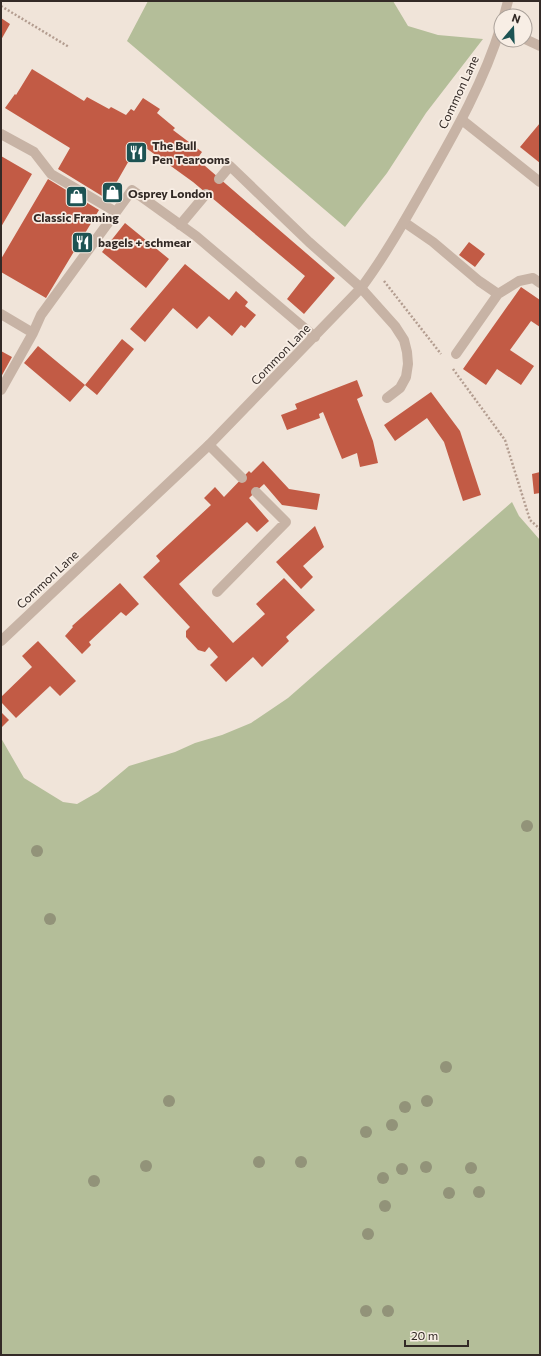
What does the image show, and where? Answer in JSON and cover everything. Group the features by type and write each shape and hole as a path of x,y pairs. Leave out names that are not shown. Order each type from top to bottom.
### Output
{"street":[{"name":"Common Lane","path":"1,641 209,445 361,288 375,270 404,222 462,120 493,46"},
{"path":"462,120 540,182"},
{"path":"1,134 34,152 51,174 116,212"},
{"path":"219,179 230,166 309,242 361,288 395,326 404,340 407,352 406,376 400,388 387,398"},
{"path":"1,390 46,309 132,190 180,225 246,277 315,337"},
{"path":"180,225 206,194"},
{"path":"404,222 433,242 479,281 498,294"},
{"path":"456,354 498,294 519,281 532,278 540,283"},
{"path":"1,314 33,332"},
{"path":"209,445 242,478"},
{"path":"217,592 286,522 256,492"}],"path":[{"path":"1,6 69,47"},
{"path":"375,270 446,360"},
{"path":"450,366 505,440 530,520 540,529"}],"green space":[{"path":"148,1 393,1 408,26 438,35 483,39 426,113 387,173 345,227 127,41"},
{"path":"512,502 519,516 540,540 540,1355 1,1355 1,738 24,778 63,802 77,804 98,792 129,766 175,752 195,743 222,735 251,723 288,698"}],"building":[{"path":"1,18 10,24 1,40"},
{"path":"32,69 84,101 87,97 109,109 111,107 126,115 131,109 134,111 143,98 160,109 157,113 175,128 173,130 202,152 197,159 335,278 304,314 287,299 305,276 193,182 139,143 107,199 58,169 70,148 5,108 15,94 16,95"},
{"path":"540,123 540,163 520,147"},
{"path":"1,156 32,174 1,227"},
{"path":"48,179 99,210 46,298 1,272 1,259"},
{"path":"125,223 169,259 146,288 102,252"},
{"path":"469,242 485,254 475,267 459,255"},
{"path":"185,264 229,300 236,291 248,302 245,306 256,315 245,328 241,325 232,336 209,316 197,329 173,308 145,342 130,329"},
{"path":"521,287 540,300 540,327 531,321 510,350 534,366 521,385 497,369 486,385 463,369"},
{"path":"122,339 134,349 97,395 85,385"},
{"path":"38,346 85,385 70,402 24,363"},
{"path":"1,351 12,357 1,377"},
{"path":"357,380 363,396 357,399 373,441 378,463 360,467 357,453 342,459 323,412 319,414 320,418 287,430 281,415 297,409 295,404"},
{"path":"431,392 460,431 481,495 463,501 444,442 427,418 395,441 384,425"},
{"path":"263,461 289,489 320,494 317,510 282,505 264,484 249,498 269,521 257,532 247,522 179,584 233,643 265,614 256,604 284,578 315,610 286,637 289,641 262,667 253,657 226,682 210,665 218,657 209,647 205,652 198,650 186,637 186,631 190,627 143,577 160,561 156,556 211,505 204,498 215,487 224,497 249,471 251,473"},
{"path":"540,472 540,493 534,494 532,474"},
{"path":"315,526 324,547 303,566 313,577 301,589 276,562"},
{"path":"120,583 139,604 126,616 121,612 89,642 91,645 82,654 65,636 73,627 72,626"},
{"path":"38,641 76,681 60,696 50,686 16,718 1,702 1,697 32,667 22,656"},
{"path":"1,712 9,720 1,728"}],"place":[{"name":"The Bull Pen Tearooms","path":"137,152"},
{"name":"Osprey London","path":"113,193"},
{"name":"Classic Framing","path":"76,196"},
{"name":"bagels + schmear","path":"82,242"}]}
